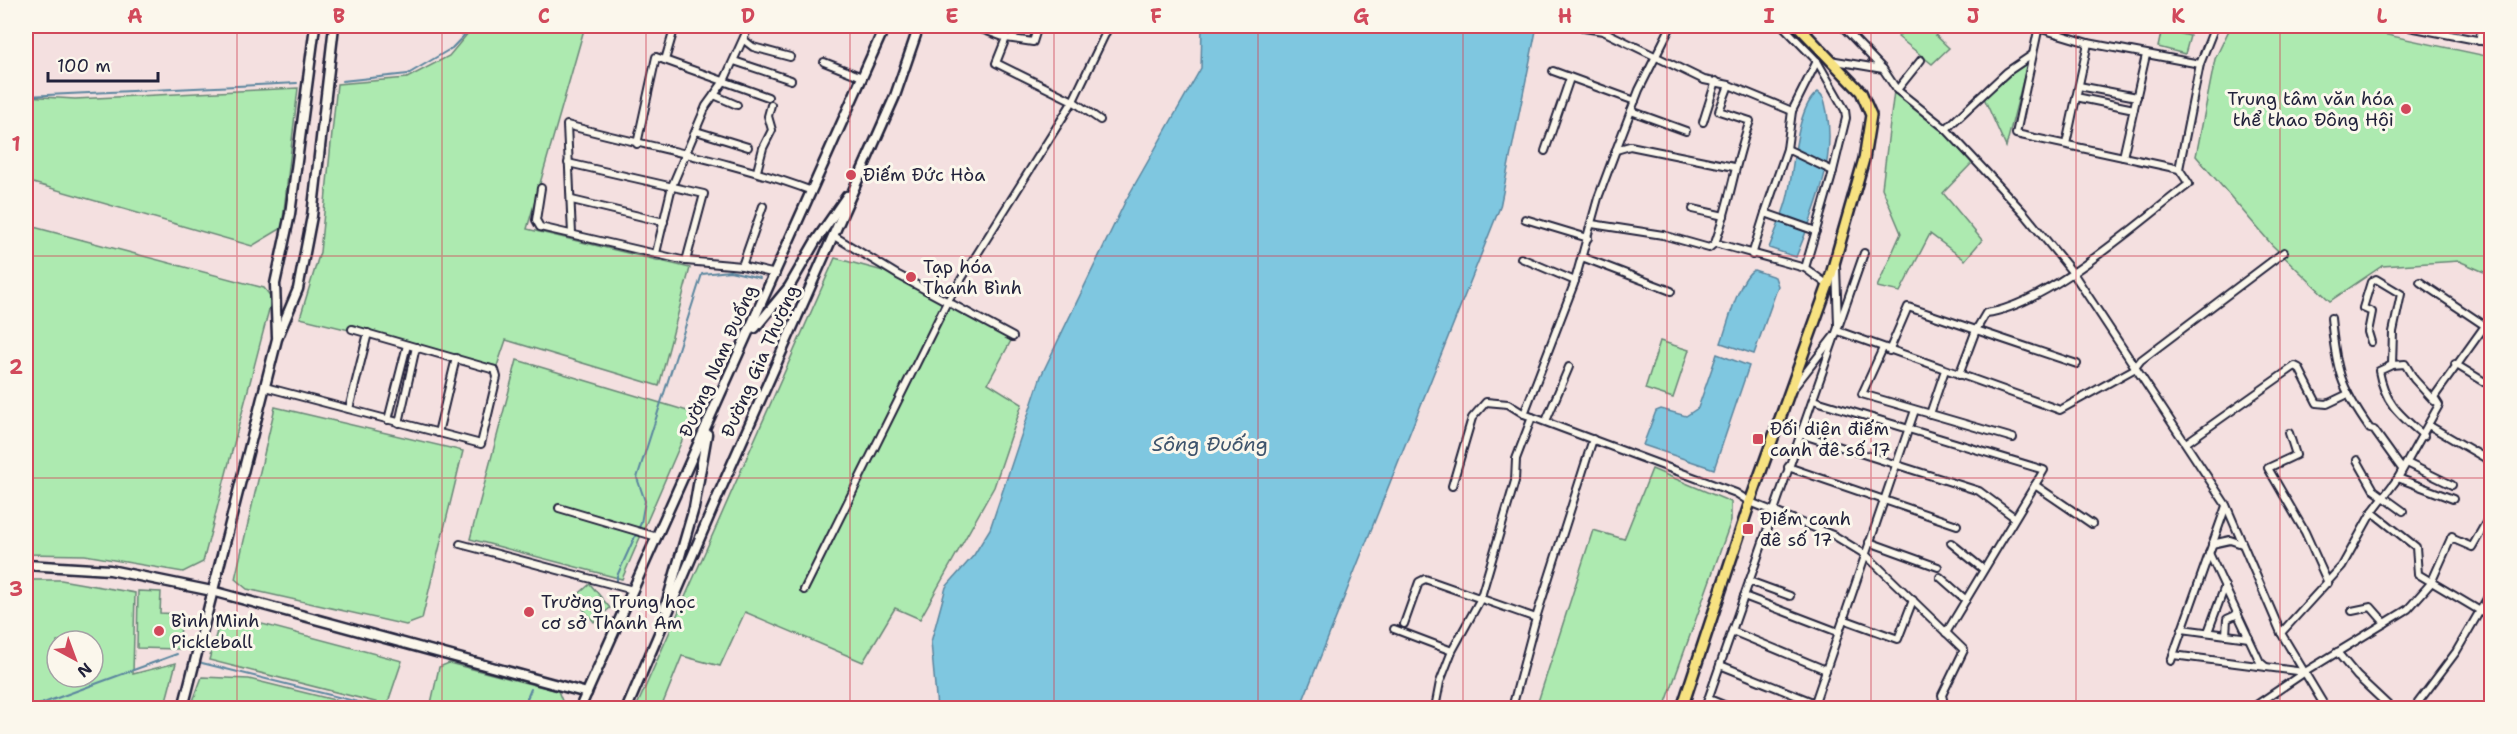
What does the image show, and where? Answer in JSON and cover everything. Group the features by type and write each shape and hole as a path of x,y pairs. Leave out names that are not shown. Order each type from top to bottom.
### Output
{"main road":[{"path":"277,339 275,284 290,214 315,26"},
{"path":"183,708 277,339 298,289 312,216 334,26"},
{"name":"Đường Nam Đuống","path":"580,708 885,26"},
{"name":"Đường Gia Thượng","path":"627,708 715,502 898,90 919,26"},
{"path":"1682,708 1750,502 1828,285 1864,159 1871,115 1861,92 1798,26"},
{"path":"747,337 789,286 819,234 858,181"},
{"path":"653,650 694,508 709,422"},
{"path":"26,565 110,570 212,591 587,693"}],"street":[{"path":"665,60 675,26"},
{"path":"656,254 672,186 706,106 724,81 749,26"},
{"path":"775,26 786,30"},
{"path":"973,26 1006,38 1033,42 1038,26"},
{"path":"804,590 947,302 1073,100 1109,26"},
{"path":"1524,414 1575,281 1598,198 1616,150 1635,101 1671,26"},
{"path":"1783,26 1817,61 1845,110 1846,118 1805,268"},
{"path":"1842,26 1883,69 1897,90 1946,129 2024,213 2073,273 2134,369 2186,442 2226,505 2281,633 2326,708"},
{"path":"2179,169 2200,63 2215,26"},
{"path":"2404,26 2492,43"},
{"path":"2479,41 2482,26"},
{"path":"1959,375 1976,330 1986,313 2004,311 2073,273 2189,184 2179,169 2016,134 2038,27 2088,43 2200,63"},
{"path":"1584,28 1603,32 1656,55 1704,80 1729,85 1792,111"},
{"path":"1006,38 996,63 1073,100 1100,120"},
{"path":"744,40 753,47 790,57"},
{"path":"2066,144 2088,43"},
{"path":"1946,129 2007,72 2032,55"},
{"path":"2123,157 2146,55"},
{"path":"637,144 656,57 768,97"},
{"path":"1829,60 1883,69"},
{"path":"1897,90 1921,60"},
{"path":"734,61 791,80"},
{"path":"1752,255 1787,149 1792,111 1817,61"},
{"path":"824,62 862,77"},
{"path":"1553,71 1635,101"},
{"path":"1545,151 1570,78"},
{"path":"1703,122 1716,81"},
{"path":"1592,224 1664,235 1709,248 1715,243 1724,216 1734,167 1750,121 1719,111 1729,85"},
{"path":"2079,86 2137,97"},
{"path":"714,95 737,105"},
{"path":"2076,97 2134,109"},
{"path":"757,171 763,148 772,130 768,116 771,105"},
{"path":"1631,111 1686,131"},
{"path":"572,234 567,125 637,144 757,171 812,191"},
{"path":"696,131 748,147"},
{"path":"1616,150 1630,146 1734,167"},
{"path":"1787,149 1833,171"},
{"path":"568,163 704,194 686,261"},
{"path":"540,188 537,225 686,261 742,266 776,274"},
{"path":"572,200 664,222"},
{"path":"742,266 764,206"},
{"path":"1693,209 1724,216"},
{"path":"1765,213 1816,231"},
{"path":"1525,219 1588,238"},
{"path":"834,236 947,302 1013,337"},
{"path":"1715,243 1805,268 1828,285"},
{"path":"1838,331 1886,350 2060,410 2134,369 2141,360 2284,252"},
{"path":"1705,708 1864,253"},
{"path":"1788,395 1838,331 1836,256"},
{"path":"1582,257 1671,291"},
{"path":"1521,258 1575,281"},
{"path":"2371,342 2368,332 2372,312 2363,308 2372,282 2376,279 2401,294 2392,332 2392,365"},
{"path":"2420,282 2484,325"},
{"path":"2013,438 1862,394 1908,307 2077,364"},
{"path":"2439,405 2434,397 2455,364 2492,316"},
{"path":"2331,318 2339,376 2370,429 2374,430 2402,469"},
{"path":"265,387 480,444 497,377 493,368 352,329"},
{"path":"348,409 368,333"},
{"path":"388,420 407,345"},
{"path":"399,423 416,347"},
{"path":"438,433 456,358"},
{"path":"2424,436 2396,411 2383,392 2379,371 2392,365 2405,364 2414,379 2439,405"},
{"path":"2455,364 2488,384"},
{"path":"2186,442 2295,366 2299,368 2317,403 2327,404 2348,394"},
{"path":"1546,421 1569,367"},
{"path":"1930,414 1945,370"},
{"path":"1813,400 2042,470 2043,474 2014,517 1946,633"},
{"path":"1452,486 1472,418 1486,402 1508,404 1524,414 1736,493 1773,512 1835,536 1866,555 1964,650 1942,695 1945,708"},
{"path":"2281,633 2342,566 2372,512 2398,478 2424,436 2439,405"},
{"path":"1720,665 1814,706 1915,410"},
{"path":"1435,708 1440,682 1452,651 1480,600 1515,481 1516,459 1532,417"},
{"path":"2430,426 2492,462"},
{"path":"2289,433 2296,455 2268,468 2305,532 2328,583"},
{"path":"1800,434 1979,491 2014,517"},
{"path":"1512,708 1536,618 1593,439"},
{"path":"2357,460 2374,490 2403,511"},
{"path":"2407,463 2452,486"},
{"path":"1788,467 1957,525"},
{"path":"2398,478 2453,499"},
{"path":"2035,485 2091,524"},
{"path":"2226,505 2172,658 2305,672"},
{"path":"559,508 657,537"},
{"path":"2372,512 2416,547 2418,574 2430,584 2492,618"},
{"path":"2252,708 2305,672 2408,609 2430,584 2452,537 2472,547 2492,512"},
{"path":"2212,544 2230,540 2242,544"},
{"path":"1869,542 1938,567"},
{"path":"1950,543 1983,569"},
{"path":"460,544 633,590"},
{"path":"2209,553 2260,662 2266,667"},
{"path":"1940,577 1966,600"},
{"path":"1404,624 1419,582 1425,579 1536,618"},
{"path":"1749,581 1790,596"},
{"path":"2208,632 2225,586"},
{"path":"2414,708 2456,652 2492,590"},
{"path":"1744,596 1838,632"},
{"path":"1843,619 1898,639 1913,600"},
{"path":"2352,611 2371,607 2385,623"},
{"path":"2215,612 2227,619"},
{"path":"2227,619 2238,614"},
{"path":"2226,635 2227,619"},
{"path":"1394,629 1452,651"},
{"path":"2182,629 2249,638"},
{"path":"1732,631 1826,670"},
{"path":"2337,652 2391,708"},
{"path":"1708,699 1731,708"}],"green space":[{"path":"474,26 585,26 527,229 690,268 659,386 506,340 497,366 300,318 320,252 337,84 407,78 449,56"},
{"path":"1907,26 1926,26 1949,48 1932,64 1898,37"},
{"path":"2231,26 2354,26 2354,28 2491,57 2491,275 2459,261 2382,266 2330,301 2272,245 2196,156 2215,59"},
{"path":"2162,29 2190,36 2185,54 2158,47"},
{"path":"2022,65 2027,65 2006,147 1984,98"},
{"path":"298,88 282,228 252,246 26,181 26,96 75,99"},
{"path":"1894,91 1943,130 1972,163 1943,193 1982,240 1965,260 1930,234 1900,292 1877,287 1901,233 1882,188"},
{"path":"26,225 264,288 272,298 203,562 183,572 85,555 26,554"},
{"path":"835,258 898,275 1013,337 988,383 1022,404 994,487 920,619 895,608 863,662 745,612 720,666 682,656 661,708 636,708"},
{"path":"1660,341 1689,350 1673,398 1645,389"},
{"path":"517,360 694,413 622,579 470,539"},
{"path":"275,407 463,451 422,619 406,625 247,589 235,579"},
{"path":"1652,469 1731,502 1731,521 1664,708 1536,708 1593,530 1624,539"},
{"path":"26,580 61,580 135,593 133,674 176,663 164,708 26,708"},
{"path":"590,584 610,608 594,622 574,598"},
{"name":"Bình Minh Pickleball","path":"138,591 161,592 160,613 181,614 180,649 137,648"},
{"path":"243,619 402,661 387,705 209,660 219,624"},
{"path":"449,663 558,691 565,708 430,708 439,667"},
{"path":"202,677 249,679 367,708 199,708 193,701"}],"water":[{"name":"Sông Đuống","path":"1202,26 1537,26 1500,207 1300,708 937,708 931,642 946,587 974,555 990,529 1041,376 1126,200 1201,68"},
{"path":"1818,92 1823,98 1827,112 1829,131 1826,168 1816,205 1796,257 1769,248 1787,199 1796,142 1804,112 1810,100"},
{"path":"1754,270 1775,277 1778,286 1754,354 1721,343 1743,282"},
{"path":"1717,354 1749,366 1714,469 1643,445 1656,411 1661,409 1686,416 1698,408"}],"waterway":[{"path":"342,81 408,74 452,48 473,26"},
{"path":"26,96 297,83"},
{"path":"617,585 617,576 641,523 645,501 637,478 702,274 730,271 760,278"},
{"path":"30,708 177,654"},
{"path":"202,663 382,708"},
{"path":"523,708 531,689"}],"place":[{"name":"Trung tâm văn hóa thể thao Đông Hội","path":"2406,109"},
{"name":"Điếm Đức Hòa","path":"851,175"},
{"name":"Tạp hóa Thanh Bình","path":"911,277"},
{"name":"Đối diện điếm canh đê số 17","path":"1758,439"},
{"name":"Điếm canh đê số 17","path":"1748,529"},
{"name":"Trường Trung học cơ sở Thanh Am","path":"529,612"},
{"name":"Bình Minh Pickleball","path":"159,631"}]}
